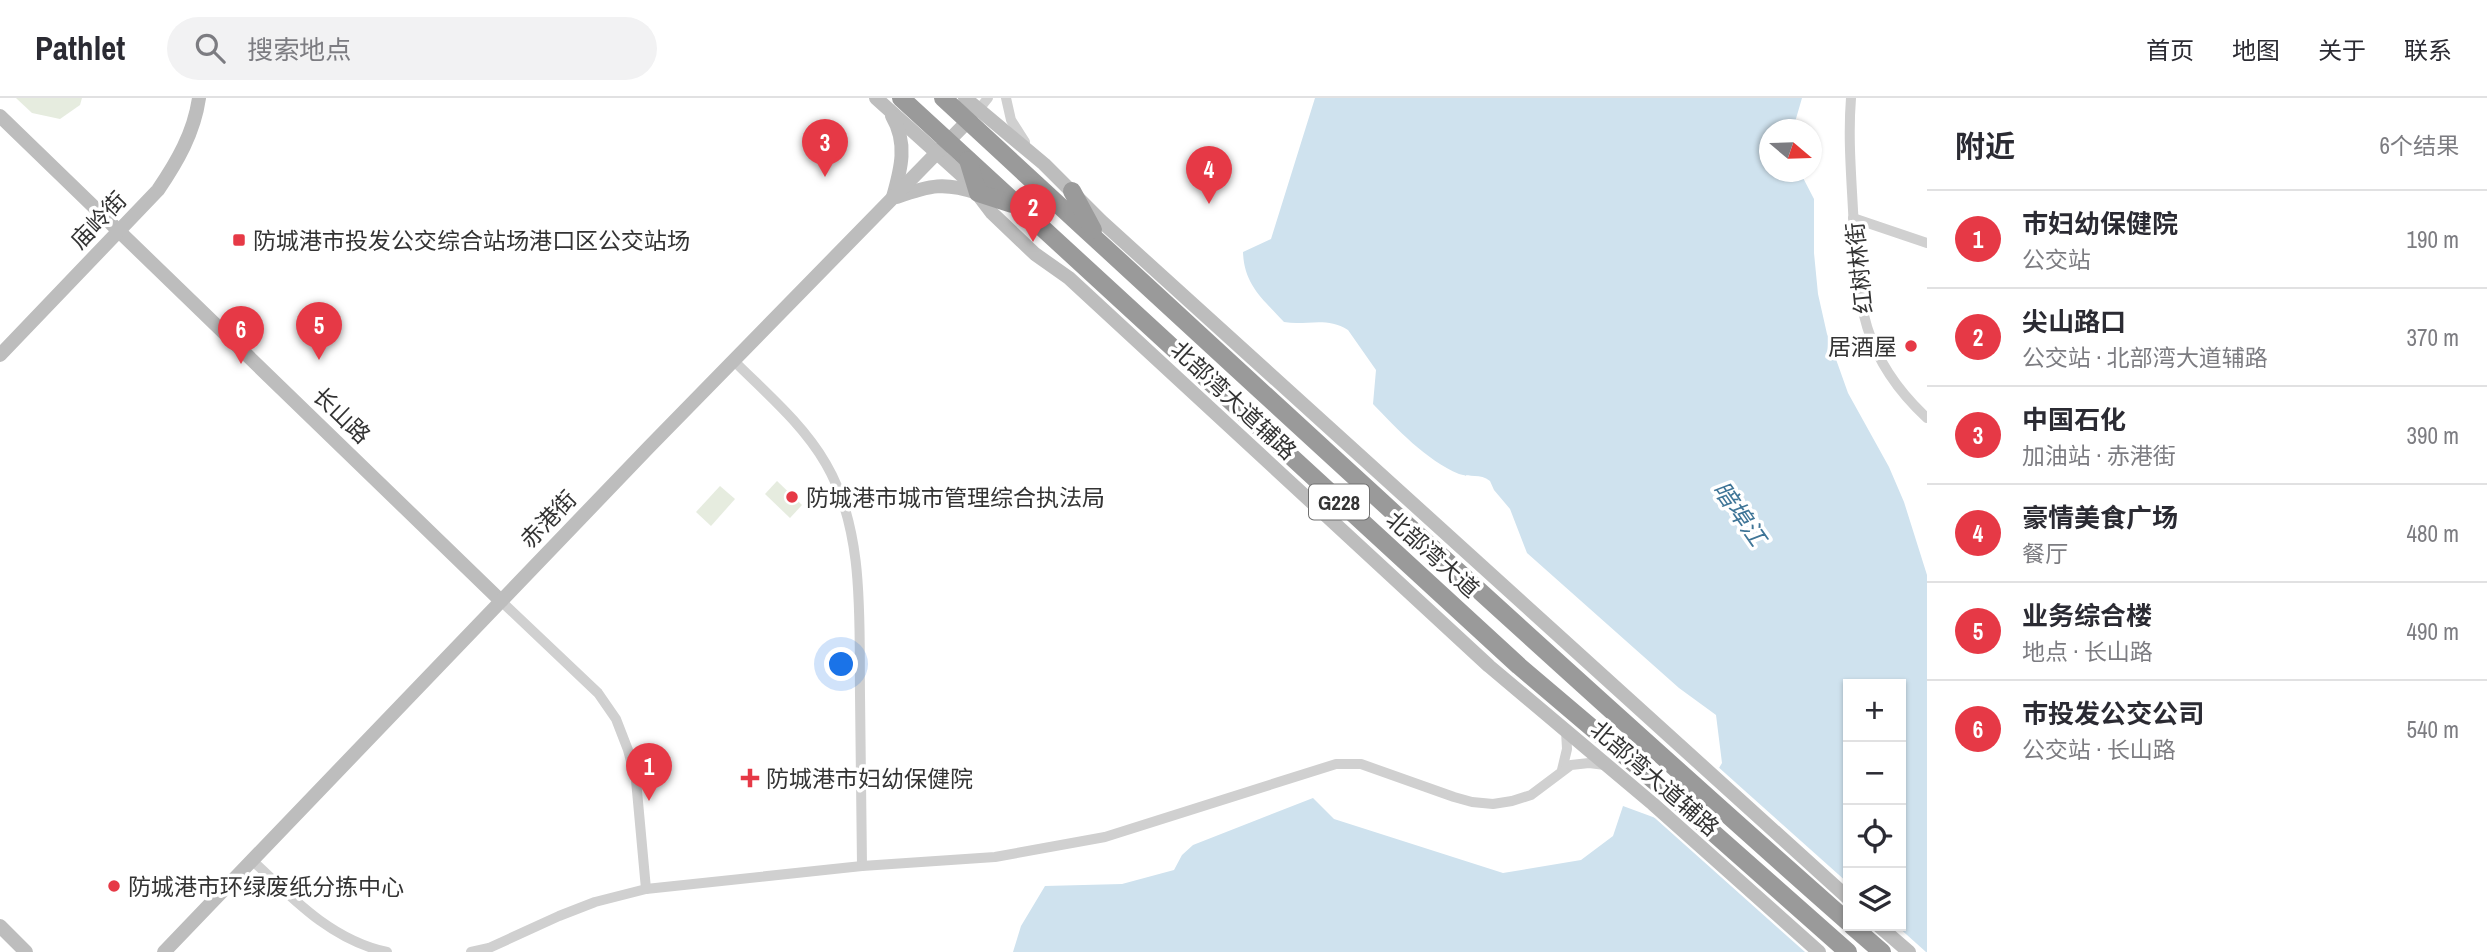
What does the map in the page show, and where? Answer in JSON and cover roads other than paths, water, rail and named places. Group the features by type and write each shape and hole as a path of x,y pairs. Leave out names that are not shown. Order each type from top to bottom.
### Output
{"highway":[{"name":"北部湾大道","path":"951,99 973,116 1100,243 1680,773 1843,918"},
{"name":"北部湾大道","path":"895,104 943,148 968,159 1659,797 1848,952"},
{"path":"968,159 978,193 1019,206"},
{"path":"1072,191 1100,243"},
{"path":"1858,931 1882,952"}],"main road":[{"name":"庙岭街","path":"0,355 158,190 177,162 191,132 199,98"},
{"path":"876,98 895,104 902,143 901,168 893,199"},
{"name":"长山路","path":"0,116 501,601"},
{"name":"赤港街","path":"164,952 973,116"},
{"name":"北部湾大道辅路","path":"973,116 1044,164 1101,221 1843,894"},
{"name":"北部湾大道辅路","path":"943,148 992,213 1035,254 1069,278 1480,658 1609,766 1659,797 1819,952"},
{"path":"893,199 929,186 948,185 978,193"},
{"path":"0,926 26,952"},
{"path":"1885,931 1909,952"}],"street":[{"path":"973,116 988,98"},
{"path":"1006,98 1011,120 1020,137 1044,164"},
{"name":"红树林街","path":"1851,98 1848,130 1857,275 1863,318 1886,370 1901,392 1927,418"},
{"path":"1853,218 1927,243"},
{"path":"734,361 810,440 827,466 846,511 859,587 862,866"},
{"path":"501,601 598,693 616,719 636,780 646,890"},
{"path":"1562,771 1567,749 1566,731"},
{"path":"471,952 489,948 595,902 646,890 862,866 995,857 1105,837 1336,764 1361,764 1463,799 1493,804 1512,802 1531,795 1571,765 1609,766"},
{"path":"252,860 306,911 336,933 387,952"}],"water":[{"name":"暗埠江","path":"1315,98 1802,98 1796,119 1759,119 1759,182 1805,182 1814,199 1814,253 1818,294 1827,334 1848,393 1889,467 1904,502 1927,575 1927,952 1013,952 1021,926 1045,886 1122,884 1174,870 1182,855 1193,845 1313,798 1334,819 1503,873 1581,860 1613,836 1623,806 1661,820 1690,816 1722,763 1716,715 1679,688 1527,553 1510,509 1490,481 1482,477 1459,474 1447,468 1392,424 1373,404 1376,370 1348,330 1324,322 1284,322 1251,283 1243,252 1271,239"}],"place":[{"name":"中国石化","path":"825,177"},
{"name":"豪情美食广场","path":"1209,204"},
{"name":"防城港市投发公交综合站场港口区公交站场","path":"239,240"},
{"name":"尖山路口","path":"1033,242"},
{"name":"居酒屋","path":"1911,346"},
{"name":"业务综合楼","path":"319,360"},
{"name":"巿投发公交公司","path":"241,364"},
{"name":"防城港市城市管理综合执法局","path":"792,497"},
{"name":"防城港市妇幼保健院","path":"750,778"},
{"name":"巿妇幼保健院","path":"649,801"},
{"name":"防城港市环绿废纸分拣中心","path":"114,886"}]}
